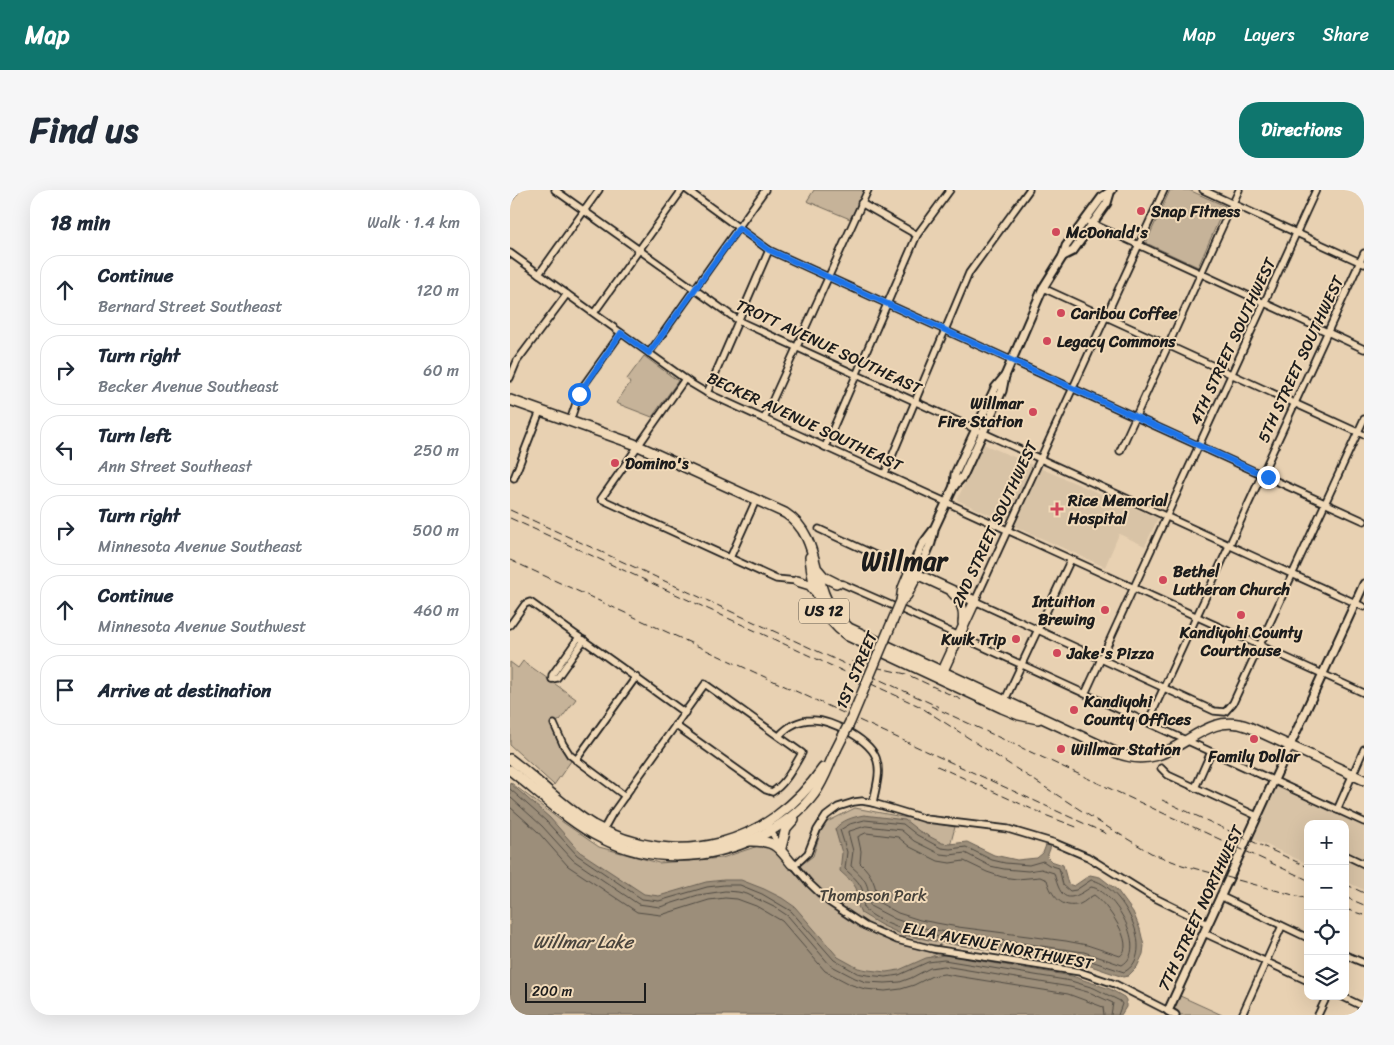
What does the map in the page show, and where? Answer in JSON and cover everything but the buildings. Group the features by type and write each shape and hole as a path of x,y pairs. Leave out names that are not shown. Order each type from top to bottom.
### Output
{"highway":[{"name":"US 12","path":"510,400 638,446 778,510 798,524 807,540 818,570 820,594"},
{"name":"US 12","path":"807,540 820,594 845,624 884,649 1003,704 1054,723 1117,753 1134,758 1155,757 1218,724 1231,722 1249,727 1364,780"},
{"path":"818,570 824,577 836,583"},
{"path":"914,573 975,600"},
{"name":"1ST STREET","path":"836,750 901,605 903,588 914,573"},
{"path":"797,581 810,585 820,594 826,586 836,583"},
{"path":"946,587 957,597 962,606 964,616 960,634"},
{"name":"2ND STREET SOUTHWEST","path":"940,675 975,600"},
{"path":"781,848 786,828 814,793 836,750"},
{"path":"510,759 601,833 645,845 682,848 720,843 768,828 806,791 836,750"},
{"path":"510,770 566,816 601,833 627,849 664,856 694,856 729,849 749,842 800,809 814,793"},
{"path":"749,842 771,842 778,847 793,865"}],"main road":[{"path":"914,573 922,544 934,529 954,486 962,476 995,388 1005,376 1043,288 1063,256 1066,246 1102,197 1109,191"},
{"path":"1063,256 1072,251 1107,203 1109,191"},
{"name":"7TH STREET NORTHWEST","path":"1171,1013 1220,896 1364,584"}],"street":[{"path":"510,197 515,190"},
{"name":"TROTT AVENUE SOUTHEAST","path":"555,190 638,251 739,321 1364,607"},
{"path":"539,274 599,190"},
{"path":"594,313 682,190"},
{"path":"687,190 769,250 1364,521"},
{"path":"649,353 765,190"},
{"path":"764,419 867,190"},
{"path":"825,447 917,235 950,190"},
{"path":"885,473 947,330 969,274 1029,190"},
{"name":"2ND STREET SOUTHWEST","path":"975,600 1164,190"},
{"path":"1203,190 1362,263"},
{"path":"1120,451 1239,190"},
{"name":"4TH STREET SOUTHWEST","path":"1085,694 1316,190"},
{"path":"861,203 917,235"},
{"path":"1085,220 1364,350"},
{"path":"707,393 769,250"},
{"name":"5TH STREET SOUTHWEST","path":"1148,722 1362,263 1364,253"},
{"name":"BECKER AVENUE SOUTHEAST","path":"510,254 707,393 1364,694"},
{"path":"1043,288 1361,434"},
{"path":"510,378 517,361 566,294"},
{"path":"570,422 581,389 621,333"},
{"path":"685,379 601,499 776,579 797,581"},
{"path":"514,478 540,411"},
{"path":"975,600 1214,711 1224,712 1233,703 1325,504 1361,434 1364,419"},
{"path":"730,558 756,500"},
{"path":"819,529 914,573"},
{"path":"1003,704 1071,559"},
{"path":"836,583 901,605 1022,665 1364,822"},
{"path":"510,624 524,605 530,602 684,712"},
{"path":"582,638 557,678 552,678 552,674 582,638"},
{"path":"576,760 636,677"},
{"path":"601,833 625,796 684,712 705,684 802,753 776,790 772,792 766,790 675,725"},
{"path":"779,736 790,725 812,720 825,721 858,737 871,748 878,762 873,803"},
{"path":"554,724 566,750 576,760 625,796"},
{"path":"1336,810 1364,749"},
{"path":"1195,788 1210,752"},
{"path":"1160,768 1165,773 1195,788 1257,816"},
{"path":"793,865 808,853 821,822 832,811 854,802 873,803 926,819 1008,829 1056,843 1088,857 1149,895 1208,924"},
{"name":"ELLA AVENUE NORTHWEST","path":"768,828 793,865 819,893 835,907 865,926 897,940 933,949 1080,972 1115,984 1171,1013"},
{"path":"1349,857 1364,864"},
{"path":"1220,896 1304,936"},
{"path":"1242,1015 1282,926"},
{"path":"1204,933 1304,979"},
{"path":"1349,957 1364,963"},
{"path":"1318,1015 1325,1000"},
{"path":"1349,1000 1364,1007"}],"shaded area":[{"name":"Rice Memorial Hospital","path":"983,444 1158,518 1145,546 1119,534 1105,567 957,500"},
{"path":"1275,783 1364,823 1364,890 1349,883 1349,820 1304,820 1304,862 1251,838"}],"green space":[{"path":"814,190 862,190 864,192 850,219 807,201"},
{"path":"1170,190 1189,190 1225,206 1198,267 1146,243"},
{"path":"644,356 678,381 652,417 616,403 630,383 627,379"},
{"path":"523,661 576,699 560,720 551,725 560,746 571,761 554,785 510,745 510,662 518,668"},
{"name":"Thompson Park","path":"510,782 599,847 659,863 722,858 761,845 772,849 793,871 813,856 823,824 855,808 955,827 951,842 939,953 891,976 859,972 652,900 568,848 510,790"},
{"path":"1178,995 1222,1015 1178,1015 1171,1010"}],"water":[{"name":"Willmar Lake","path":"510,783 550,818 580,852 644,894 659,896 706,882 741,880 782,898 795,907 838,957 858,968 886,972 899,970 926,958 944,955 1072,976 1110,989 1124,997 1126,1007 1121,1015 510,1015"},
{"path":"864,815 905,820 919,831 942,843 967,842 994,855 1017,860 1037,858 1043,853 1046,845 1051,846 1047,857 1051,861 1063,865 1068,884 1074,886 1090,875 1100,877 1117,890 1133,912 1144,946 1143,954 1137,967 1128,976 1123,977 1082,963 955,945 903,935 881,925 861,913 858,906 856,888 840,871 842,853 835,829 848,819"}],"railway":[{"path":"510,510 939,707"},
{"path":"510,518 919,706 1099,822 1151,853 1182,865 1304,898"},
{"path":"510,560 1107,834"},
{"path":"852,662 906,674 962,700"},
{"path":"931,706 1304,878"},
{"path":"937,766 1045,815 1079,828"},
{"path":"1162,800 1304,865"},
{"path":"1349,886 1364,893"},
{"path":"1349,899 1364,905"},
{"path":"1348,910 1364,915"}],"place":[{"name":"Snap Fitness","path":"1141,211"},
{"name":"McDonald's","path":"1056,232"},
{"name":"Caribou Coffee","path":"1061,313"},
{"name":"Legacy Commons","path":"1047,341"},
{"name":"Willmar Fire Station","path":"1033,412"},
{"name":"Domino's","path":"615,463"},
{"name":"Rice Memorial Hospital","path":"1057,509"},
{"name":"Bethel Lutheran Church","path":"1163,580"},
{"name":"Intuition Brewing","path":"1105,610"},
{"name":"Kandiyohi County Courthouse","path":"1241,615"},
{"name":"Kwik Trip","path":"1016,639"},
{"name":"Jake's Pizza","path":"1057,653"},
{"name":"Kandiyohi County Offices","path":"1074,710"},
{"name":"Family Dollar","path":"1254,739"},
{"name":"Willmar Station","path":"1061,749"}],"district":[{"name":"Willmar","path":"904,561"}],"route":[{"path":"579,394 621,333 649,353 739,228 769,250 1268,477"}]}
